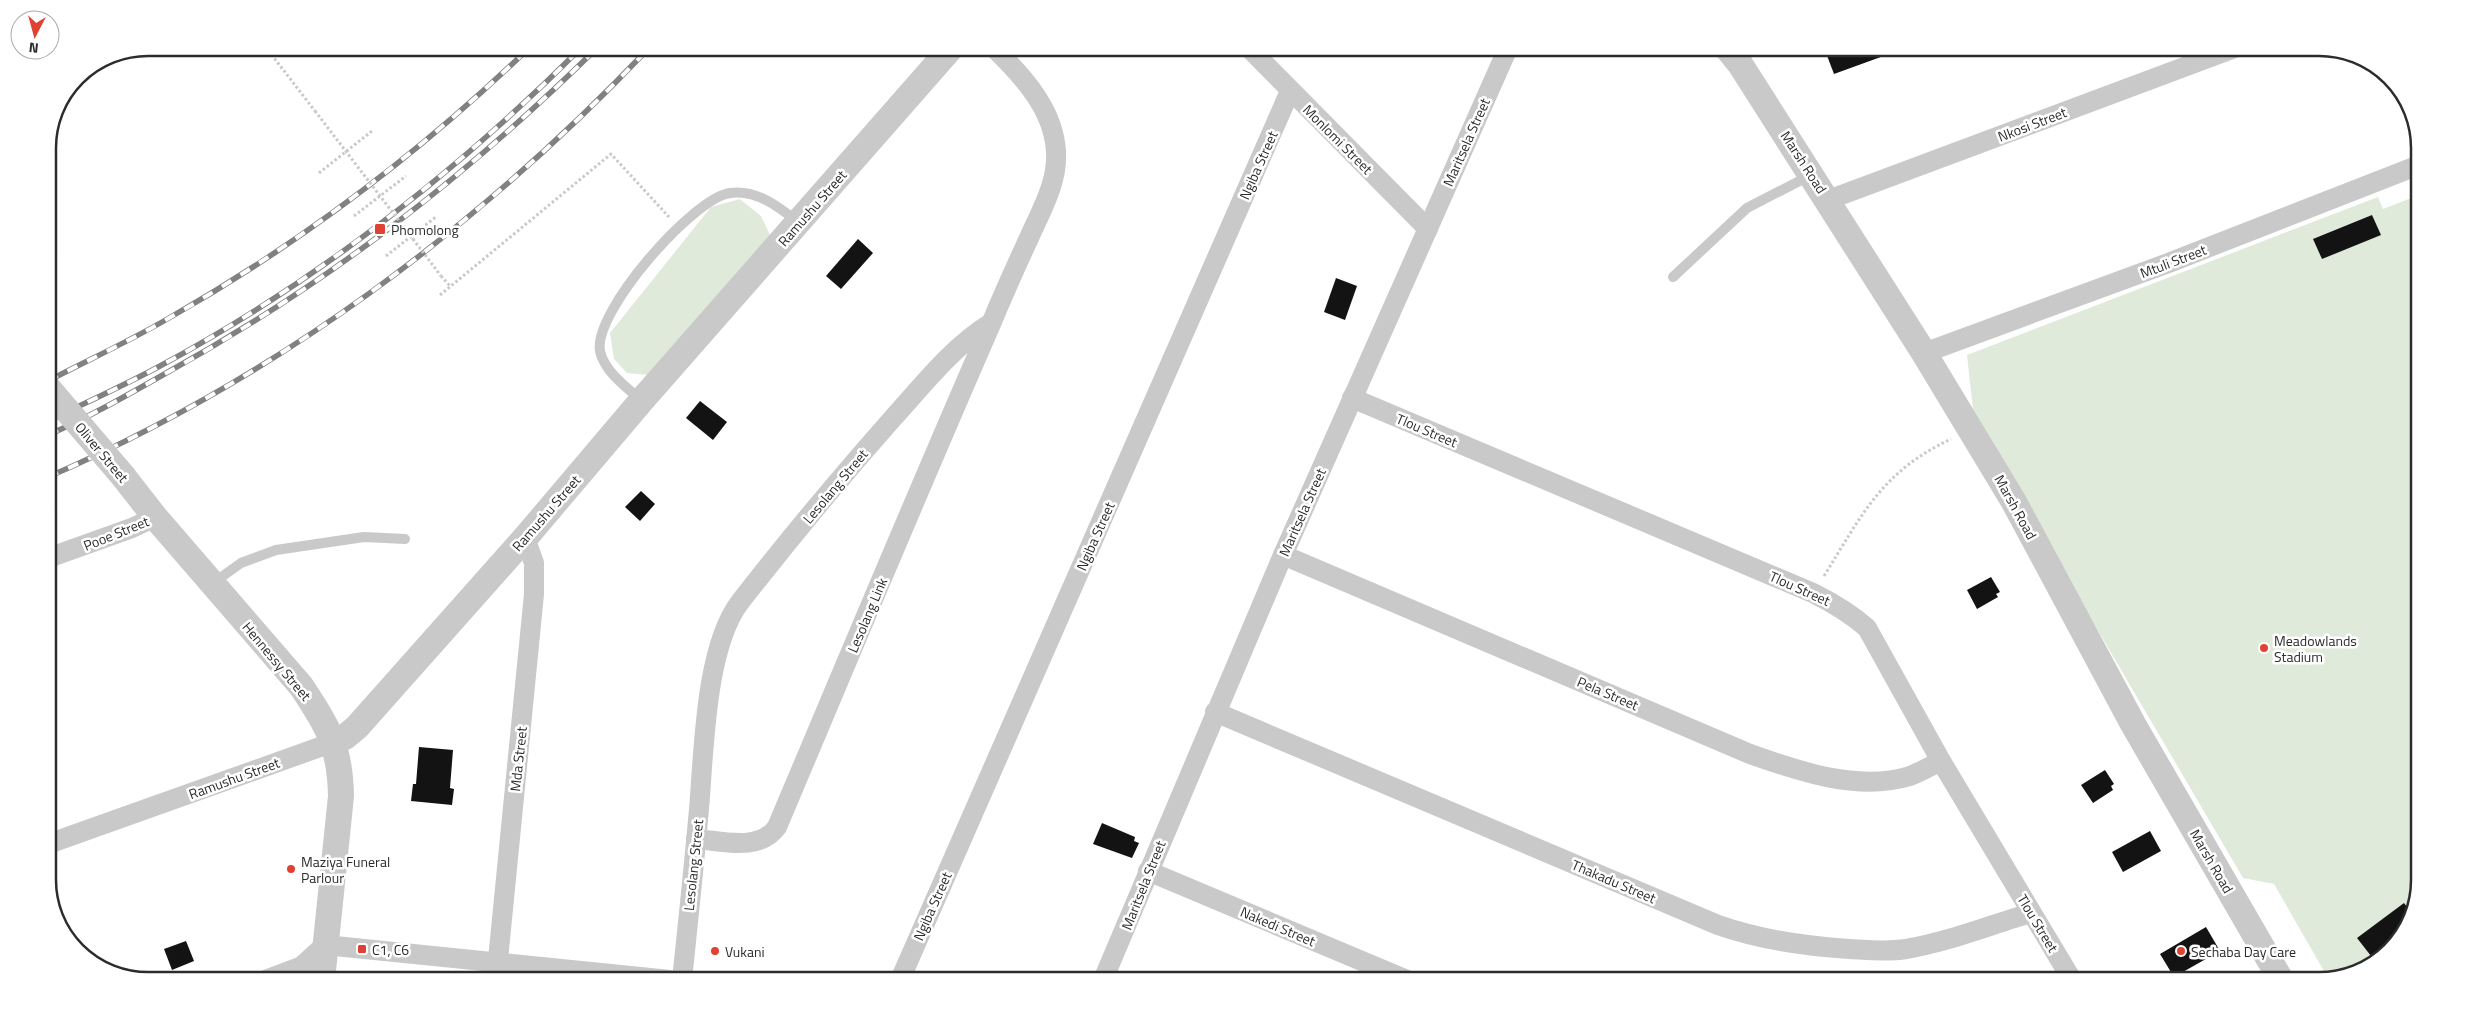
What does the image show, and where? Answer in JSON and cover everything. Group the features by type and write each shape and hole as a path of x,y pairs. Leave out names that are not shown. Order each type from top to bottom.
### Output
{"street":[{"name":"Ramushu Street","path":"56,841 334,742 345,737 357,727 525,538 642,400 945,56"},
{"path":"991,323 1053,182 1056,153 1050,122 1041,103 1001,56"},
{"name":"Monlomi Street","path":"1257,56 1428,229"},
{"name":"Maritsela Street","path":"1106,972 1283,555 1504,56"},
{"name":"Marsh Road","path":"1734,56 1828,200 1971,429 2014,502 2133,724 2275,972"},
{"name":"Nkosi Street","path":"1828,200 2214,56"},
{"name":"Ngiba Street","path":"904,972 1290,90"},
{"name":"Mtuli Street","path":"1924,353 2171,262 2411,167"},
{"name":"Lesolang Link","path":"696,839 757,842 772,834 777,827 991,323"},
{"name":"Lesolang Street","path":"683,972 704,739 718,646 734,610 838,480 930,378 973,334 991,323"},
{"name":"Oliver Street","path":"56,397 155,517"},
{"name":"Tlou Street","path":"1352,398 1813,593 1841,607 1867,628 1941,761 2067,972"},
{"name":"Pooe Street","path":"56,555 132,528 155,517"},
{"name":"Hennessy Street","path":"155,517 301,686 321,716 334,742 340,770 341,796 323,972"},
{"name":"Mda Street","path":"497,971 534,594 534,563 525,538"},
{"name":"Pela Street","path":"1283,555 1750,754 1792,769 1831,777 1882,780 1910,776 1941,761"},
{"name":"Thakadu Street","path":"1215,712 1746,935 1802,946 1874,950 1904,949 1929,944 2031,913"},
{"name":"Nakedi Street","path":"1148,871 1388,972"},
{"path":"286,972 302,966 325,945 497,971 516,972"}],"lane":[{"path":"1673,277 1747,208 1812,175"},
{"path":"642,400 621,383 605,363 600,352 599,339 604,323 614,304 677,226 714,197 731,193 750,193 769,201 799,223"},
{"path":"212,584 241,563 276,550 364,538 405,539"}],"path":[{"path":"273,56 450,286"},
{"path":"319,173 372,131"},
{"path":"440,295 611,154 677,226"},
{"path":"354,216 406,176"},
{"path":"386,256 438,216"},
{"path":"1813,593 1870,502 1885,484 1933,447 1971,429"}],"green space":[{"name":"Meadowlands Stadium","path":"2378,197 2383,209 2411,198 2411,880 2408,904 2404,915 2392,936 2384,945 2375,953 2354,965 2343,969 2324,972 2274,884 2243,878 1974,419 1967,355"},
{"path":"740,199 761,216 770,235 649,375 627,373 614,359 610,333 711,207"}],"building":[{"path":"1827,56 1884,56 1834,74"},
{"path":"2372,215 2381,235 2322,259 2313,239"},
{"path":"858,239 873,253 841,289 826,276"},
{"path":"1336,278 1357,286 1345,320 1324,312"},
{"path":"700,401 727,422 713,440 686,418"},
{"path":"641,491 655,504 640,521 625,507"},
{"path":"1991,577 2000,592 1996,594 1998,597 1977,609 1967,590"},
{"path":"419,747 453,750 450,788 454,789 452,805 411,801 413,784 416,784"},
{"path":"2105,770 2114,784 2111,786 2113,790 2093,803 2081,785"},
{"path":"1102,823 1135,837 1134,841 1139,843 1132,858 1093,844"},
{"path":"2150,831 2161,851 2123,872 2112,852"},
{"path":"2404,903 2407,907 2392,936 2375,953 2371,956 2357,938"},
{"name":"Sechaba Day Care","path":"2206,927 2220,951 2183,972 2171,972 2160,954"},
{"path":"186,941 194,961 172,970 164,949"}],"railway":[{"path":"56,377 169,318 265,259 312,227 358,194 446,123 520,56"},
{"path":"56,417 146,373 217,334 328,262 434,181 534,94 573,56"},
{"path":"56,431 105,407 222,341 336,267 391,227 496,142 589,56"},
{"path":"56,473 132,438 214,394 293,345 370,293 444,237 515,177 584,114 641,56"}],"place":[{"name":"Phomolong","path":"380,229"},
{"name":"Meadowlands Stadium","path":"2264,648"},
{"name":"Maziya Funeral Parlour","path":"291,869"},
{"name":"C1, C6","path":"362,949"},
{"name":"Vukani","path":"715,951"},
{"name":"Sechaba Day Care","path":"2181,951"}]}
